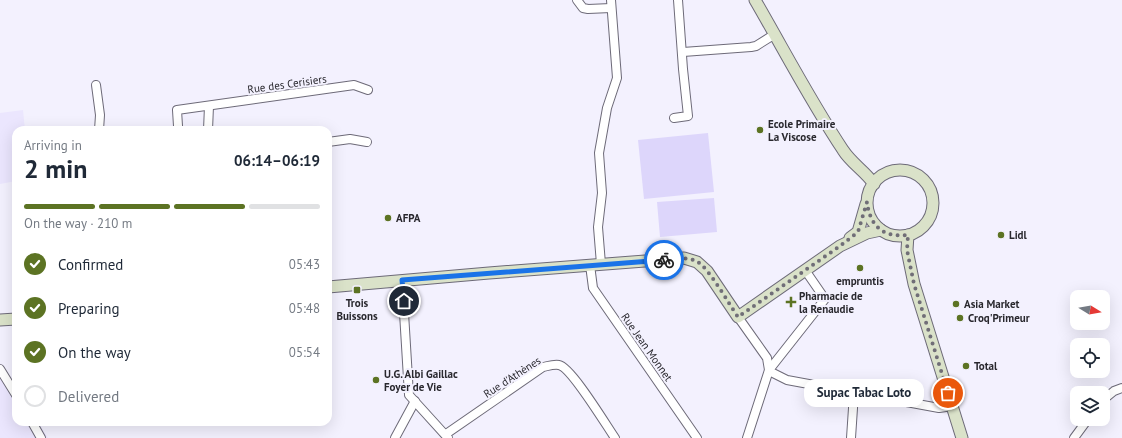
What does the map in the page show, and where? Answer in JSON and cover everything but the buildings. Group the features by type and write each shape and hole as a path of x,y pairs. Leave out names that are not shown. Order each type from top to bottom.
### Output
{"street":[{"path":"578,0 584,8 611,4"},
{"path":"674,118 688,116 678,0"},
{"path":"755,0 824,121 844,152 874,184"},
{"name":"Rue Jean Monnet","path":"611,4 617,78 607,108 600,153 602,194 593,288 697,438"},
{"path":"683,52 751,47 756,46 775,34"},
{"path":"96,85 100,115 99,126"},
{"name":"Rue des Cerisiers","path":"178,126 177,110 354,85 368,90"},
{"path":"208,126 209,106"},
{"path":"332,141 350,138 367,142"},
{"path":"738,317 858,232 869,193 874,184 889,172 900,170 910,172 920,177 927,184 931,192 933,202 932,211 923,227 915,233 908,235 893,235 881,230 873,222 867,202"},
{"path":"840,246 867,233 881,230"},
{"path":"908,235 907,250 910,266 962,438"},
{"path":"332,287 684,258 697,262 707,272 767,358 769,371"},
{"path":"747,438 769,371 825,299 805,270"},
{"path":"402,280 409,395 447,436"},
{"path":"0,320 12,319"},
{"name":"Rue d'Athènes","path":"447,436 544,368 559,364 567,369 615,438"},
{"path":"0,369 12,388"},
{"path":"769,371 787,380 854,393 939,408 953,406"},
{"path":"1110,394 1122,388"},
{"path":"851,438 854,393"},
{"path":"396,438 415,401"},
{"path":"34,426 41,438"},
{"path":"1074,438 1083,426"}],"shaded area":[{"path":"23,110 25,126 12,126 12,182 0,184 0,113"},
{"path":"708,133 714,192 644,199 638,140"},
{"path":"714,198 717,232 660,237 657,202"},
{"path":"0,363 12,382 12,426 40,426 48,438 0,438"}],"way so far":[{"path":"664,260 684,258 697,262 707,272 738,317 858,232 867,202 873,222 881,230 893,235 908,235 907,250 914,284 948,393"}],"place":[{"name":"Ecole Primaire La Viscose","path":"760,130"},
{"name":"AFPA","path":"388,218"},
{"name":"Lidl","path":"1001,235"},
{"name":"empruntis","path":"860,268"},
{"name":"Trois Buissons","path":"357,290"},
{"name":"Pharmacie de la Renaudie","path":"791,302"},
{"name":"Asia Market","path":"956,304"},
{"name":"Croq'Primeur","path":"960,318"},
{"name":"Total","path":"966,366"},
{"name":"U.G. Albi Gaillac Foyer de Vie","path":"376,380"},
{"name":"Supac Tabac Loto","path":"948,393"}],"route":[{"path":"404,301 402,280 664,260"}]}
